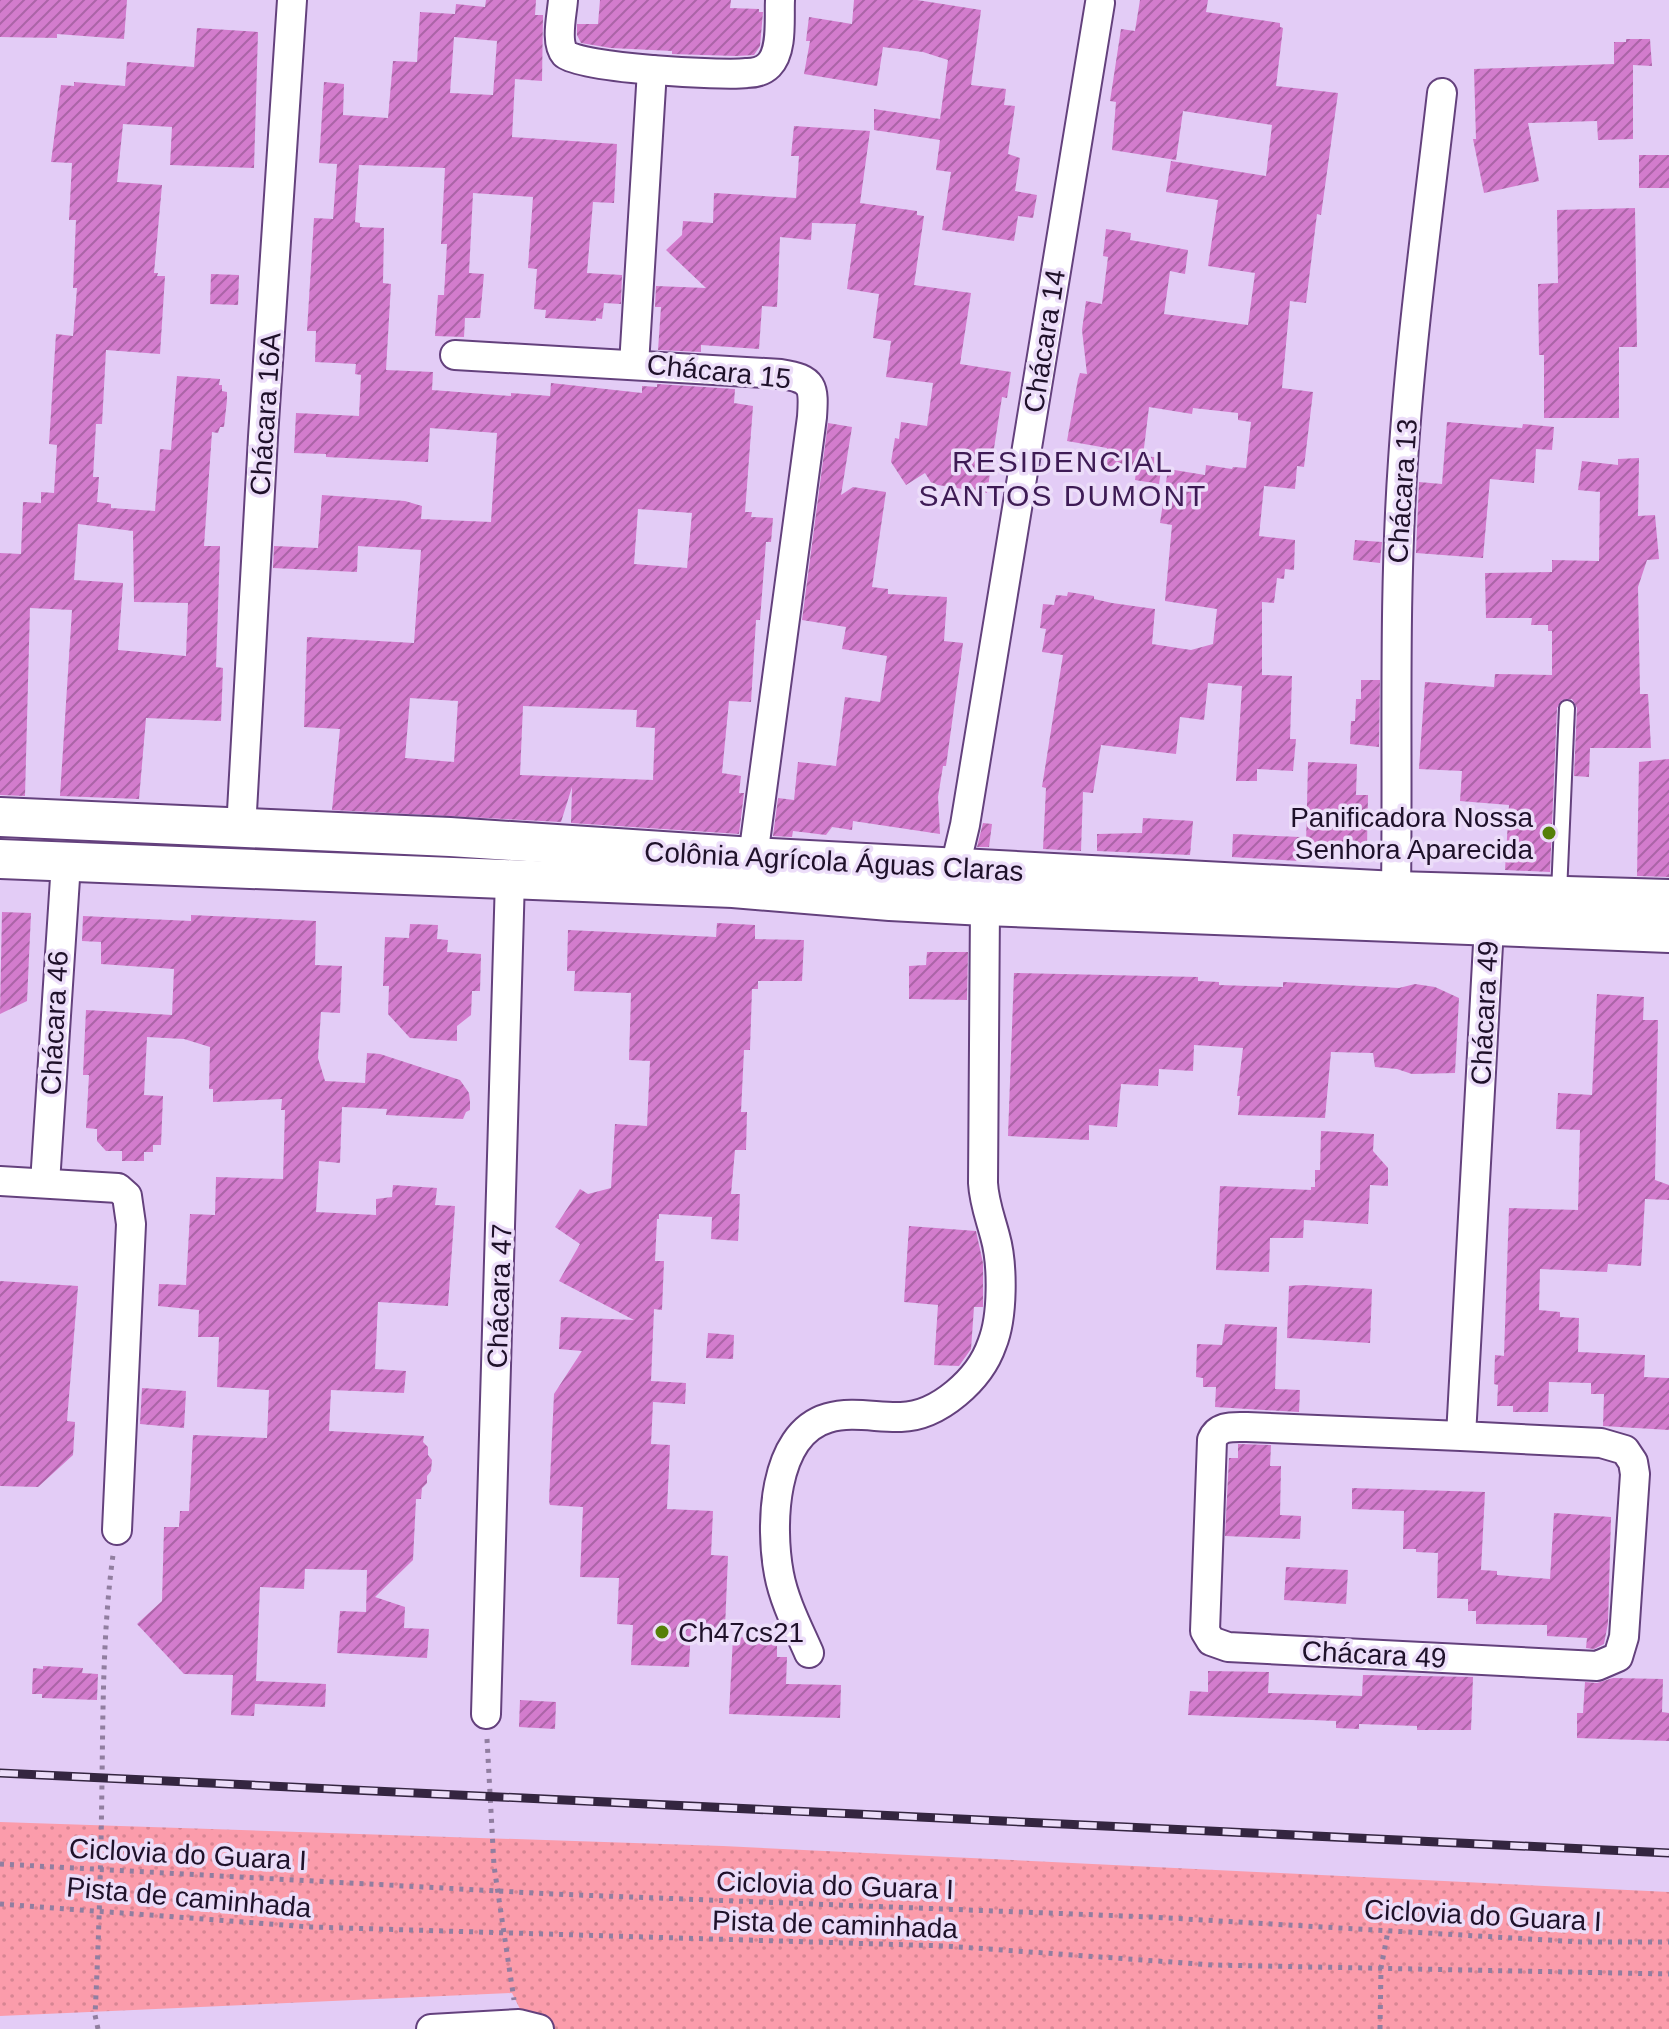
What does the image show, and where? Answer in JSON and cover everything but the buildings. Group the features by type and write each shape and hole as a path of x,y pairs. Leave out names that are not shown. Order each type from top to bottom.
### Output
{"main road":[{"name":"Colônia Agrícola Águas Claras","path":"0,817 450,837 753,857 1396,891 1669,899"},
{"name":"Colônia Agrícola Águas Claras","path":"0,859 510,878 733,888 985,906 1669,933"},
{"path":"890,864 890,901"},
{"path":"944,904 955,867"}],"street":[{"name":"Chácara 16A","path":"241,829 292,0"},
{"path":"563,0 560,37 563,51 568,57 652,70 724,74 750,73 764,69 772,62 777,52 780,0"},
{"name":"Chácara 14","path":"955,867 965,825 1100,3"},
{"name":"Chácara 15","path":"652,70 634,365 798,376 808,382 813,393 753,857"},
{"name":"Chácara 13","path":"1396,891 1396,601 1403,460 1413,341 1442,93"},
{"path":"455,355 634,365"},
{"name":"Chácara 46","path":"45,1183 61,901 66,863"},
{"name":"Chácara 47","path":"486,1714 510,878"},
{"path":"809,1653 787,1601 779,1574 776,1545 778,1489 785,1462 795,1442 812,1426 827,1418 844,1415 905,1417 926,1412 971,1379 984,1361 996,1333 999,1253 984,1199 983,1183 985,906"},
{"name":"Chácara 49","path":"1461,1436 1489,926"},
{"path":"0,1181 118,1188 127,1196 131,1224 117,1530"},
{"name":"Chácara 49","path":"1247,1427 1461,1436 1601,1443 1625,1450 1633,1462 1635,1474 1624,1637 1618,1657 1597,1666 1228,1647 1217,1646 1211,1641 1205,1631 1212,1440 1215,1432 1221,1428 1247,1427"},
{"path":"431,2029 529,2026"}],"lane":[{"path":"1559,897 1567,708"}],"path":[{"path":"98,2029 95,2015 101,1910 104,1678 109,1589 117,1530"},
{"path":"486,1714 494,1866 504,1933 529,2026"},
{"name":"Ciclovia do Guara I","path":"0,1864 498,1891 1151,1917 1581,1942 1669,1942"},
{"name":"Pista de caminhada","path":"0,1904 311,1927 946,1946 1213,1965 1669,1974"},
{"path":"1380,2029 1381,1968 1388,1931"}],"shaded area":[{"path":"0,1822 723,1846 1669,1892 1669,2029 530,2029 512,1993 0,2016"}],"railway":[{"path":"0,1773 1669,1853"}],"place":[{"name":"Panificadora Nossa Senhora Aparecida","path":"1549,833"},
{"name":"Ch47cs21","path":"662,1632"}],"district":[{"name":"RESIDENCIAL SANTOS DUMONT","path":"1063,479"}]}
